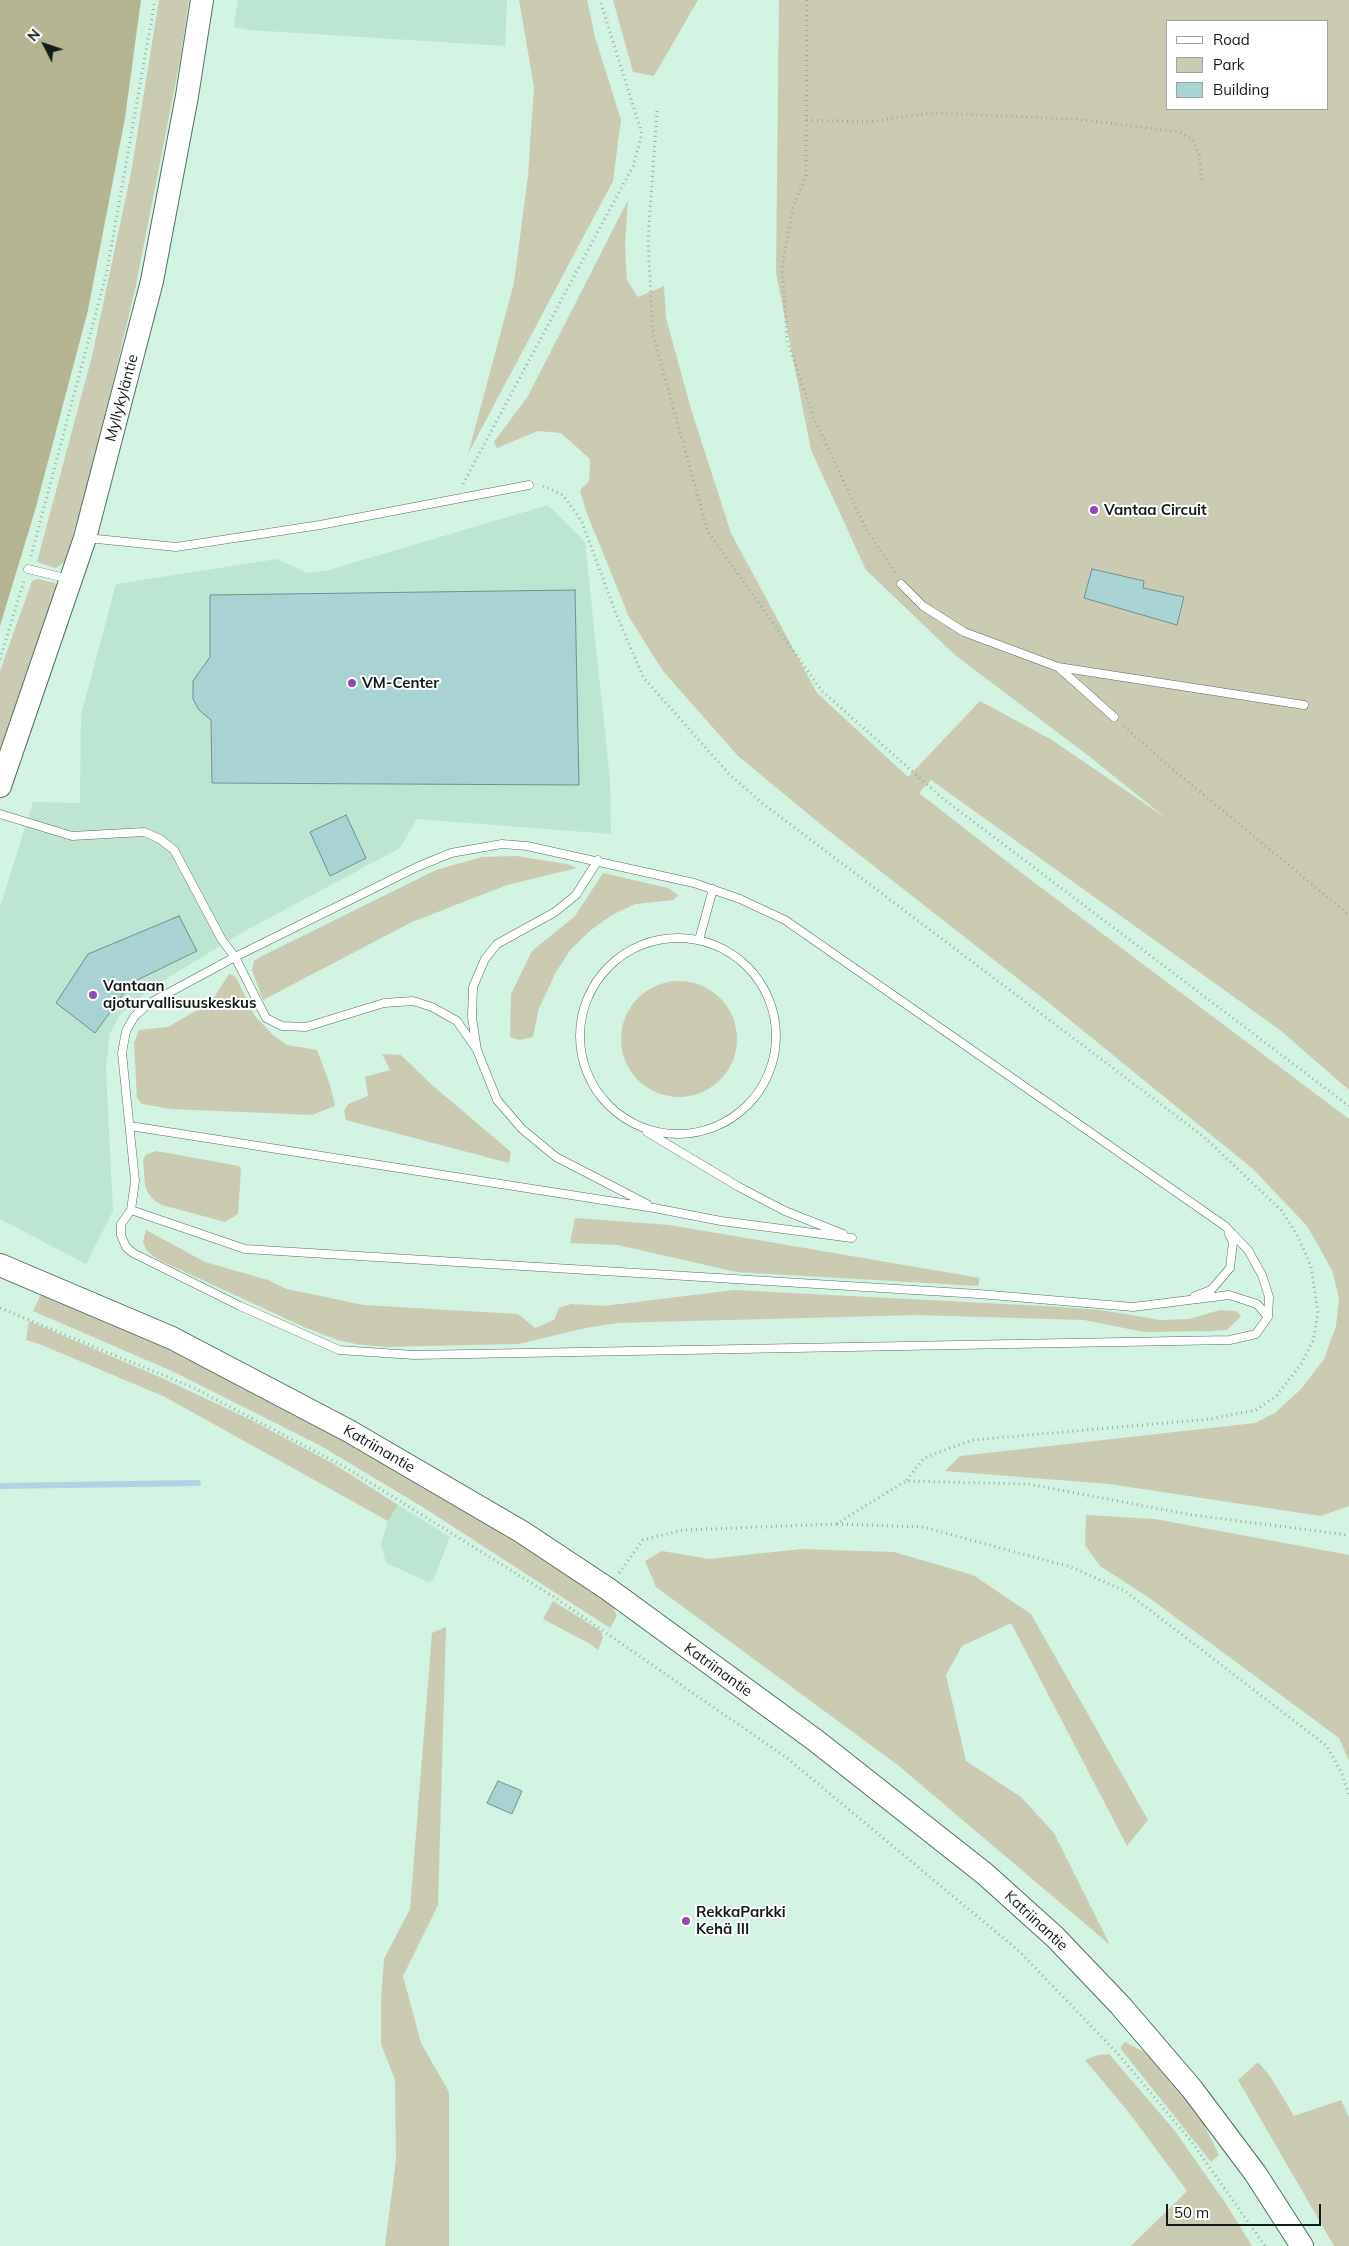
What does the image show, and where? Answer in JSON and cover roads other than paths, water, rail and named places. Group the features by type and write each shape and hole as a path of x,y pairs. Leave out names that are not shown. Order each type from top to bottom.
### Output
{"main road":[{"name":"Myllykyläntie","path":"0,786 85,538 152,281 188,96 202,0"},
{"name":"Katriinantie","path":"0,1265 172,1338 269,1387 349,1431 522,1532 608,1589 814,1740 985,1874 1054,1937 1120,2005 1192,2089 1255,2173 1302,2246"}],"lane":[{"path":"85,538 176,547 320,525 528,485"},
{"path":"28,569 71,579"},
{"path":"902,584 923,606 964,632 1058,667 1304,705"},
{"path":"1058,667 1114,717"},
{"path":"0,814 72,836 144,832 160,839 174,850 222,940 235,957 266,1018 282,1026 306,1027 384,1003 412,1001 432,1007 456,1021 476,1050 497,1100 522,1129 556,1157 654,1208"},
{"path":"502,844 527,846 598,860 694,883 740,899 785,920 846,960 1225,1226 1248,1250 1262,1275 1269,1297 1268,1317 1256,1334 1230,1340 414,1355 340,1350 240,1306 133,1253 126,1247 121,1235 121,1224 131,1210 135,1181 122,1053 126,1031 134,1017 148,1004 235,957 417,867 451,853 502,844"},
{"path":"476,1050 472,1017 473,987 485,959 497,944 555,912 576,895 588,880 598,860"},
{"path":"699,940 713,889"},
{"path":"130,1126 721,1220 852,1238 785,1211 739,1187 633,1124 613,1110 598,1093 587,1072 581,1049 581,1026 586,1003 601,976 612,964 630,950 652,942 675,938 699,940 723,948 744,963 761,983 772,1006 777,1031 774,1057 766,1081 751,1102 731,1119 708,1130 683,1135 657,1132 633,1124"},
{"path":"131,1210 245,1249 979,1294 1133,1307 1229,1295 1257,1304 1268,1317"},
{"path":"1187,1300 1211,1290 1230,1268 1233,1242 1225,1226"}],"waterway":[{"path":"0,1486 198,1483"}],"place":[{"name":"Vantaa Circuit","path":"1094,510"},
{"name":"VM-Center","path":"352,683"},
{"name":"Vantaan ajoturvallisuuskeskus","path":"93,995"},
{"name":"RekkaParkki Kehä III","path":"686,1921"}]}
